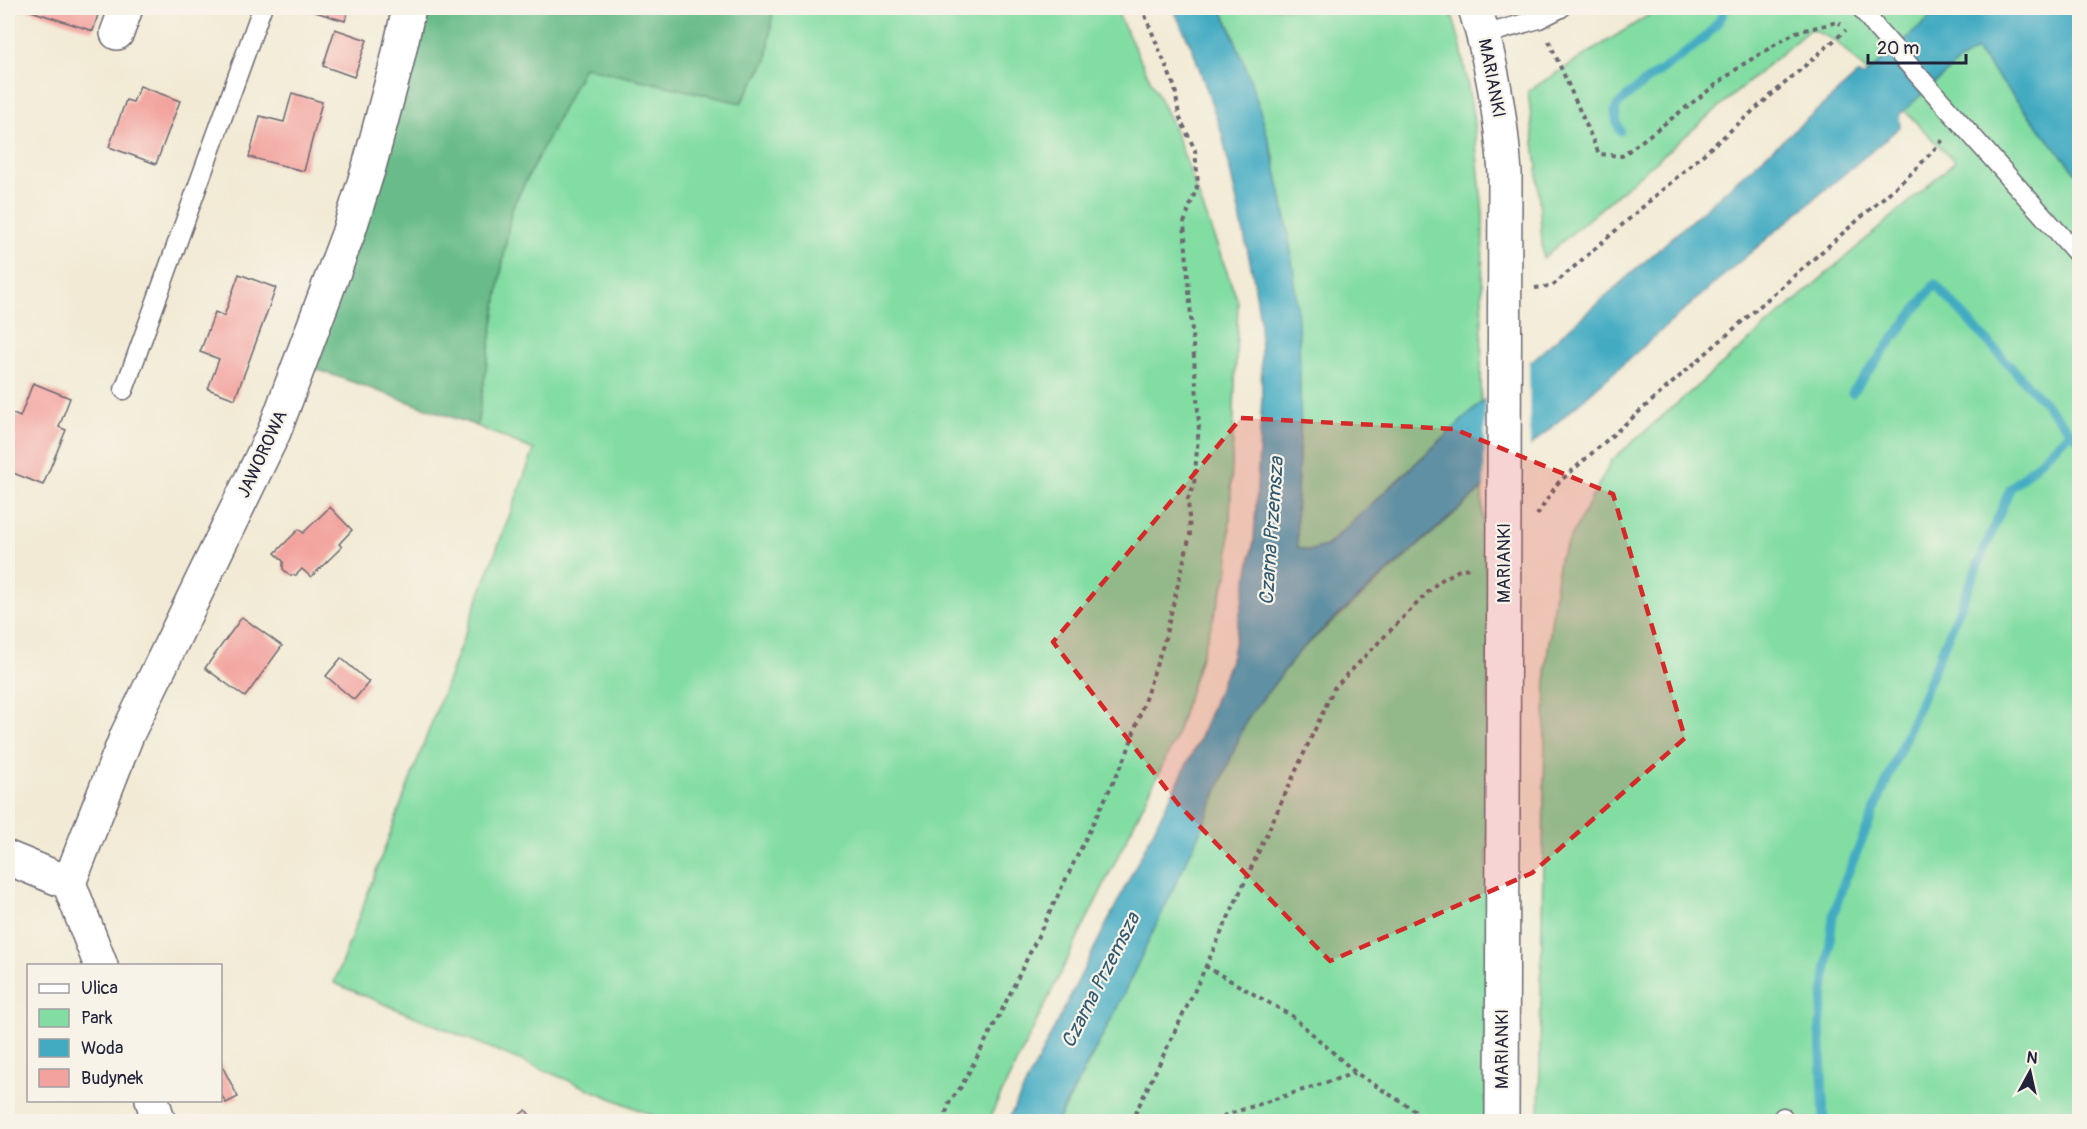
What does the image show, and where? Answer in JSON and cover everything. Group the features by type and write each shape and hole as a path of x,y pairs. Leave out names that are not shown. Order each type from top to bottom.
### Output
{"street":[{"name":"JAWOROWA","path":"69,883 127,735 278,421 348,234 369,167 409,8"},
{"name":"MARIANKI","path":"1480,21 1497,99 1505,173 1502,1122"},
{"path":"8,858 69,883 100,964"},
{"path":"152,1102 159,1122"}],"lane":[{"path":"124,390 262,8"},
{"path":"1480,21 1539,19 1561,8"},
{"path":"1860,8 2079,257"}],"path":[{"path":"943,1122 950,1101 961,1087 1000,1014 1126,756 1164,642 1190,535 1188,499 1194,485 1199,425 1184,223 1198,184 1195,150 1179,116 1175,88 1142,8"},
{"path":"1532,288 1552,286 1848,29 1838,22 1796,32 1742,65 1622,156 1599,154 1539,19"},
{"path":"1536,517 1558,483 1915,170 1953,115"},
{"path":"1131,1122 1334,688 1438,582 1461,569 1504,564"},
{"path":"1205,966 1292,1016 1356,1072 1414,1110 1423,1122"},
{"path":"1223,1116 1356,1072"}],"highlighted area":[{"path":"1241,418 1454,429 1613,494 1685,738 1532,873 1330,961 1178,804 1053,642"}],"green space":[{"path":"426,8 773,8 767,60 741,103 584,67 511,210 477,426 313,368 381,173"},
{"path":"773,8 1115,8 1173,126 1238,302 1228,572 1174,742 988,1121 666,1121 334,983 534,450 477,426 511,210 584,67 741,103 767,60"},
{"path":"1221,8 1450,8 1460,42 1473,115 1483,213 1481,403 1326,546 1309,551 1297,547 1295,523 1300,431 1300,367 1274,156 1232,31"},
{"path":"1660,8 1942,8 2079,177 2079,1121 1539,1121 1546,666 1559,559 1612,460 1955,162 1836,41 1810,29 1543,258 1537,167 1528,91"},
{"path":"1482,489 1484,553 1489,600 1486,1121 1058,1122 1115,1012 1202,828 1247,719 1299,652"}],"water":[{"name":"Czarna Przemsza","path":"1173,8 1221,8 1255,94 1268,139 1288,230 1294,277 1300,370 1297,533 1298,547 1309,551 1326,546 1481,403 1857,75 1864,76 1941,8 2079,8 2079,177 1976,50 1959,61 1899,115 1900,127 1731,269 1299,652 1247,719 1202,828 1115,1012 1057,1121 1007,1122 1199,740 1232,655 1254,541 1262,397 1260,321 1253,275 1222,134 1193,50"}],"pier":[{"path":"1529,360 1530,452 1484,492 1485,396"}],"building":[{"path":"22,8 100,8 93,31"},
{"path":"302,8 349,8 345,21"},
{"path":"335,29 367,40 354,77 323,66"},
{"path":"140,86 180,101 156,164 109,147 126,100 133,102"},
{"path":"292,93 322,102 304,171 249,157 260,116 284,122"},
{"path":"239,274 276,288 235,399 208,389 219,359 200,352 215,312 224,316"},
{"path":"33,383 70,398 59,427 66,430 43,485 8,471 8,422 11,413 20,417"},
{"path":"330,507 352,530 339,544 342,547 311,577 302,569 296,575 289,575 283,569 283,561 275,553 299,529 303,533"},
{"path":"242,617 282,646 245,697 205,668"},
{"path":"341,658 369,682 354,700 326,676"},
{"path":"222,1066 238,1097 226,1103 222,1096"},
{"path":"526,1110 535,1122 510,1122"}],"waterway":[{"path":"1620,131 1615,114 1618,104 1698,43 1720,20 1725,8"},
{"path":"1824,1122 1820,1025 1833,916 1843,885 2010,489 2071,432 1935,284 1852,393"},
{"path":"2071,432 2080,441"}]}
